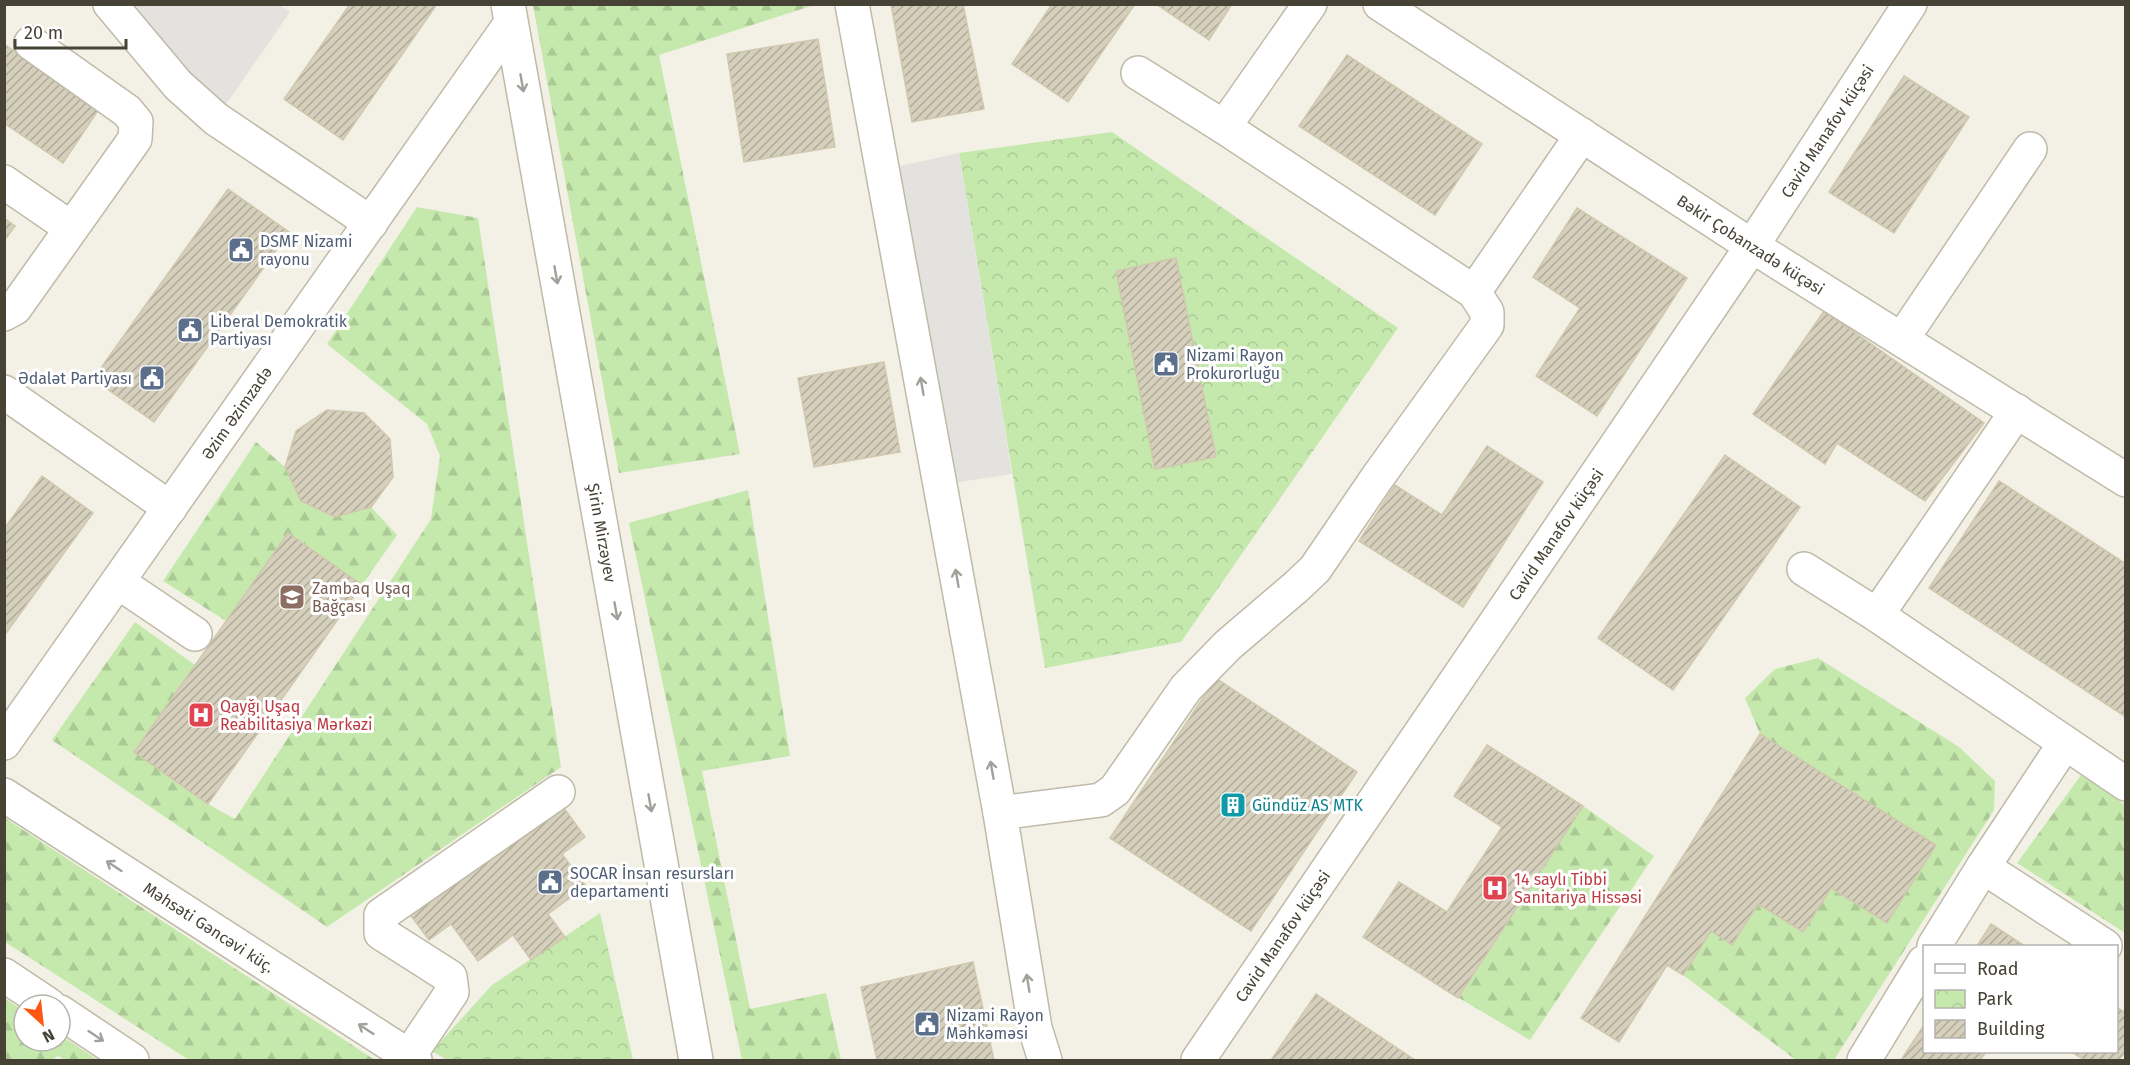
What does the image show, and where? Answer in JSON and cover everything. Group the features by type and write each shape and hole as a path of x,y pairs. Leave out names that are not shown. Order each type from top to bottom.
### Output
{"street":[{"path":"110,4 178,85 216,119 371,223"},
{"path":"852,4 1000,813 1035,1028 1045,1060"},
{"path":"1224,127 1310,4"},
{"name":"Bəkir Çobanzadə küçəsi","path":"1380,4 1752,246 2126,480"},
{"name":"Cavid Manafov küçəsi","path":"1198,1060 1752,246 1910,4"},
{"name":"Əzim Əzimzadə","path":"4,743 371,223 509,14"},
{"name":"Şirin Mirzəyev","path":"509,14 693,1056"},
{"path":"4,314 15,308 135,139 136,122 127,111 31,43"},
{"path":"1000,813 1101,800 1114,790 1186,688 1228,645 1296,588 1315,569 1487,325 1487,312 1474,292 1138,73"},
{"path":"1474,292 1582,135"},
{"path":"1902,339 2030,149"},
{"path":"4,182 71,228"},
{"path":"4,392 170,508"},
{"path":"1876,615 2017,411"},
{"path":"1804,570 1876,615 2126,784"},
{"path":"118,582 195,634"},
{"path":"1935,945 2065,743"},
{"path":"412,1058 452,992 450,977 381,933 381,915 558,792"},
{"name":"Məhsəti Gəncəvi küç.","path":"4,795 412,1058"},
{"path":"1983,867 2103,945"},
{"path":"1864,1060 1923,964"},
{"path":"4,975 31,993"},
{"path":"72,1020 132,1060"}],"green space":[{"path":"533,5 811,5 659,55 740,454 619,473"},
{"path":"1112,132 1398,328 1181,642 1045,668 959,153"},
{"path":"417,207 478,218 561,767 327,927 52,740 135,622 195,665 134,752 208,804 235,819 431,519 440,456 427,424 327,344"},
{"path":"256,442 285,467 301,501 335,517 371,507 397,535 362,585 288,533 226,621 163,581"},
{"path":"748,490 790,756 702,771 750,1009 826,993 841,1060 742,1060 629,523"},
{"path":"1818,658 1959,747 1995,781 1994,810 1834,1060 1796,1060 1683,975 1711,931 1732,944 1758,904 1803,932 1831,888 1887,923 1936,845 1760,734 1745,698 1775,669"},
{"path":"2081,775 2125,805 2125,933 2017,863"},
{"path":"1583,806 1654,856 1530,1040 1459,998"},
{"path":"4,819 375,1060 189,1060 5,942"},
{"path":"600,913 633,1060 447,1060 432,1051 492,985"},
{"path":"4,998 12,1003 12,1053 72,1053 72,1043 98,1060 65,1060 58,1056 52,1060 5,1060"}],"shaded area":[{"path":"278,4 290,12 216,119 110,5"},
{"path":"959,153 1012,474 940,485 882,170"}],"building":[{"path":"350,4 437,4 343,140 284,99"},
{"path":"891,4 963,4 984,109 912,122"},
{"path":"1052,4 1135,4 1068,102 1012,64"},
{"path":"1156,4 1232,4 1209,40"},
{"path":"818,39 835,147 744,162 727,54"},
{"path":"4,44 99,109 63,163 4,123"},
{"path":"1347,55 1482,144 1435,215 1299,126"},
{"path":"1904,76 1969,117 1894,233 1829,192"},
{"path":"228,189 289,232 154,422 93,379"},
{"path":"1577,208 1687,278 1597,416 1536,376 1580,308 1533,277"},
{"path":"4,218 15,226 4,241"},
{"name":"Nizami Rayon Prokurorluğu","path":"1176,258 1216,457 1155,469 1116,271"},
{"path":"1824,311 1984,423 1925,501 1837,443 1825,464 1753,414"},
{"path":"884,362 900,452 814,467 798,378"},
{"path":"327,410 364,413 390,439 393,477 371,507 335,517 301,501 285,467 296,431"},
{"path":"1487,446 1543,482 1463,607 1359,541 1395,485 1442,515"},
{"path":"1725,455 1800,507 1673,690 1598,638"},
{"path":"42,476 93,513 4,636 4,529"},
{"path":"1999,481 2126,564 2126,717 1929,588"},
{"path":"288,533 362,585 208,804 134,752"},
{"name":"Gündüz AS MTK","path":"1216,678 1357,772 1251,931 1110,838"},
{"path":"1760,734 1936,845 1887,923 1831,888 1803,932 1758,904 1732,945 1711,931 1683,975 1667,965 1619,1042 1581,1018"},
{"path":"1487,745 1583,806 1458,998 1363,937 1399,882 1447,912 1502,827 1454,796"},
{"path":"559,801 585,837 562,854 586,886 548,914 565,937 531,960 513,935 478,961 451,924 429,940 408,912"},
{"path":"1991,924 2023,945 1978,945"},
{"name":"Nizami Rayon Məhkəməsi","path":"973,962 994,1060 877,1060 861,987"},
{"path":"1316,994 1415,1060 1271,1060"},
{"path":"2118,1008 2126,1013 2126,1051 2119,1060 2085,1060 2073,1053 2118,1053"},
{"path":"1923,1027 1923,1053 1985,1053 1980,1060 1901,1060"}],"place":[{"name":"DSMF Nizami rayonu","path":"241,250"},
{"name":"Liberal Demokratik Partiyası","path":"190,330"},
{"name":"Nizami Rayon Prokurorluğu","path":"1166,364"},
{"name":"Ədalət Partiyası","path":"152,378"},
{"name":"Zambaq Uşaq Bağçası","path":"292,597"},
{"name":"Qayğı Uşaq Reabilitasiya Mərkəzi","path":"201,715"},
{"name":"Gündüz AS MTK","path":"1233,805"},
{"name":"SOCAR İnsan resursları departamenti","path":"550,882"},
{"name":"14 saylı Tibbi Sanitariya Hissəsi","path":"1495,888"},
{"name":"Nizami Rayon Məhkəməsi","path":"927,1024"}]}
